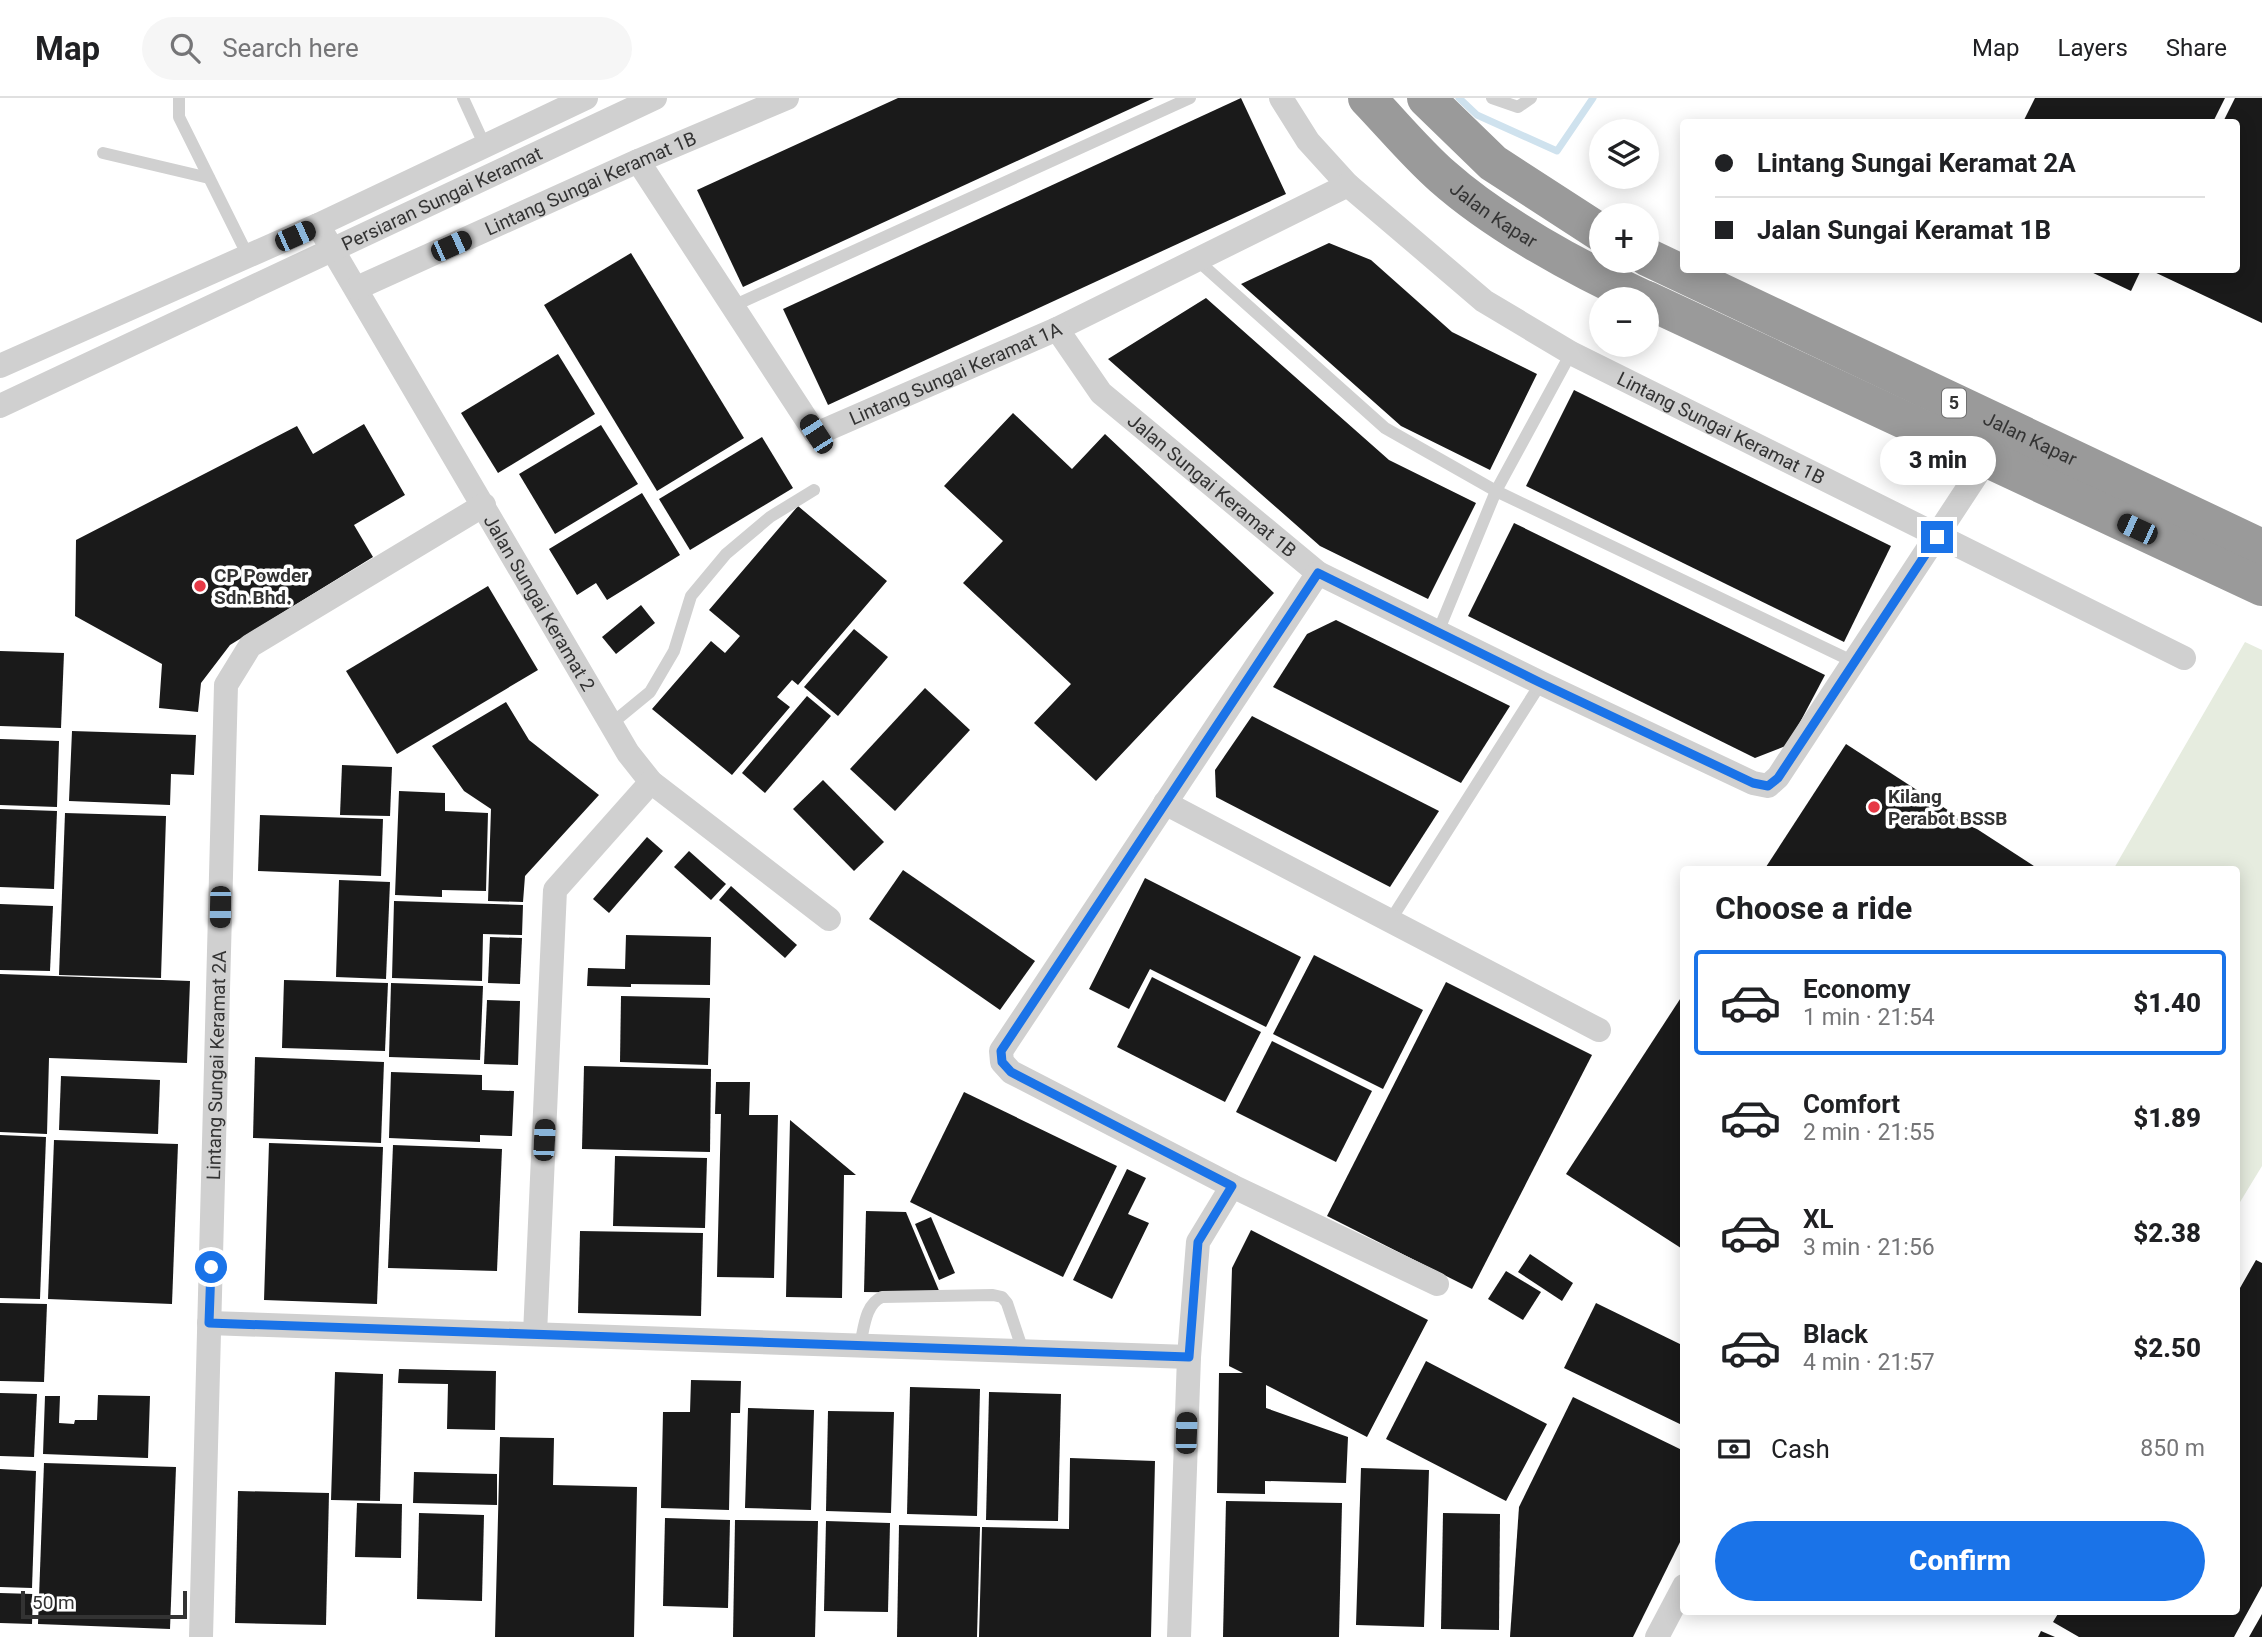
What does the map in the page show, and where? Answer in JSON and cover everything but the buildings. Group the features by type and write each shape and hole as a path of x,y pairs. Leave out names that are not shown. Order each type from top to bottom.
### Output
{"highway":[{"name":"Jalan Kapar","path":"1367,98 1442,176 1499,220 1618,287"},
{"name":"Jalan Kapar","path":"1426,98 1493,163 1589,225"},
{"name":"Jalan Kapar","path":"1659,263 1680,273"},
{"name":"Jalan Kapar","path":"1681,273 2262,548"},
{"name":"Jalan Kapar","path":"1659,307 2262,587"}],"street":[{"name":"Persiaran Sungai Keramat","path":"0,366 318,225 586,98"},
{"name":"Persiaran Sungai Keramat","path":"0,406 655,98"},
{"name":"Lintang Sungai Keramat 1B","path":"357,288 638,161 787,98"},
{"name":"Lintang Sungai Keramat 1B","path":"1281,98 1308,141 1348,185 1483,301 1571,354 2184,658"},
{"name":"Lintang Sungai Keramat 1A","path":"638,161 816,434 1057,329 1348,185"},
{"name":"Jalan Sungai Keramat 2","path":"318,225 628,753 651,782 829,919"},
{"name":"Jalan Sungai Keramat 1B","path":"1057,329 1101,393 1318,573 1541,683 1753,783 1768,786 1778,778 1987,459"},
{"name":"Lintang Sungai Keramat 2A","path":"201,1637 226,685 250,646 484,505"},
{"path":"1318,573 1001,1051 1002,1062 1011,1072 1232,1186 1437,1284"},
{"path":"536,1334 555,890 651,782"},
{"path":"1165,803 1599,1030"},
{"path":"1179,1637 1189,1357 1198,1242 1232,1186"},
{"path":"209,1323 1189,1357"},
{"path":"1657,1637 1680,1594"}],"lane":[{"path":"179,98 179,117 248,256"},
{"path":"463,98 485,146"},
{"path":"733,306 1190,98"},
{"path":"1492,98 1518,107 1531,98"},
{"path":"103,153 209,178"},
{"path":"1197,260 1385,428 1496,491 1854,662"},
{"path":"0,353 85,329"},
{"path":"1438,632 1496,491 1571,354"},
{"path":"0,397 30,392"},
{"path":"611,724 650,692 674,651 691,596 726,554 770,517 814,490"},
{"path":"1390,921 1541,683"},
{"path":"860,1345 874,1300 882,1297 993,1295 1002,1297 1007,1303 1023,1351"}],"shaded area":[{"path":"2245,642 2262,650 2262,1166 2240,1202 2240,866 2115,866"}],"waterway":[{"path":"1459,98 1477,115 1557,151 1593,98"}],"place":[{"name":"CP Powder Sdn.Bhd.","path":"200,586"},
{"name":"Kilang Perabot BSSB","path":"1874,807"}],"route":[{"path":"211,1267 209,1323 1189,1357 1198,1242 1232,1186 1011,1072 1002,1062 1001,1051 1318,573 1541,683 1753,783 1768,786 1778,778 1937,537"}]}
